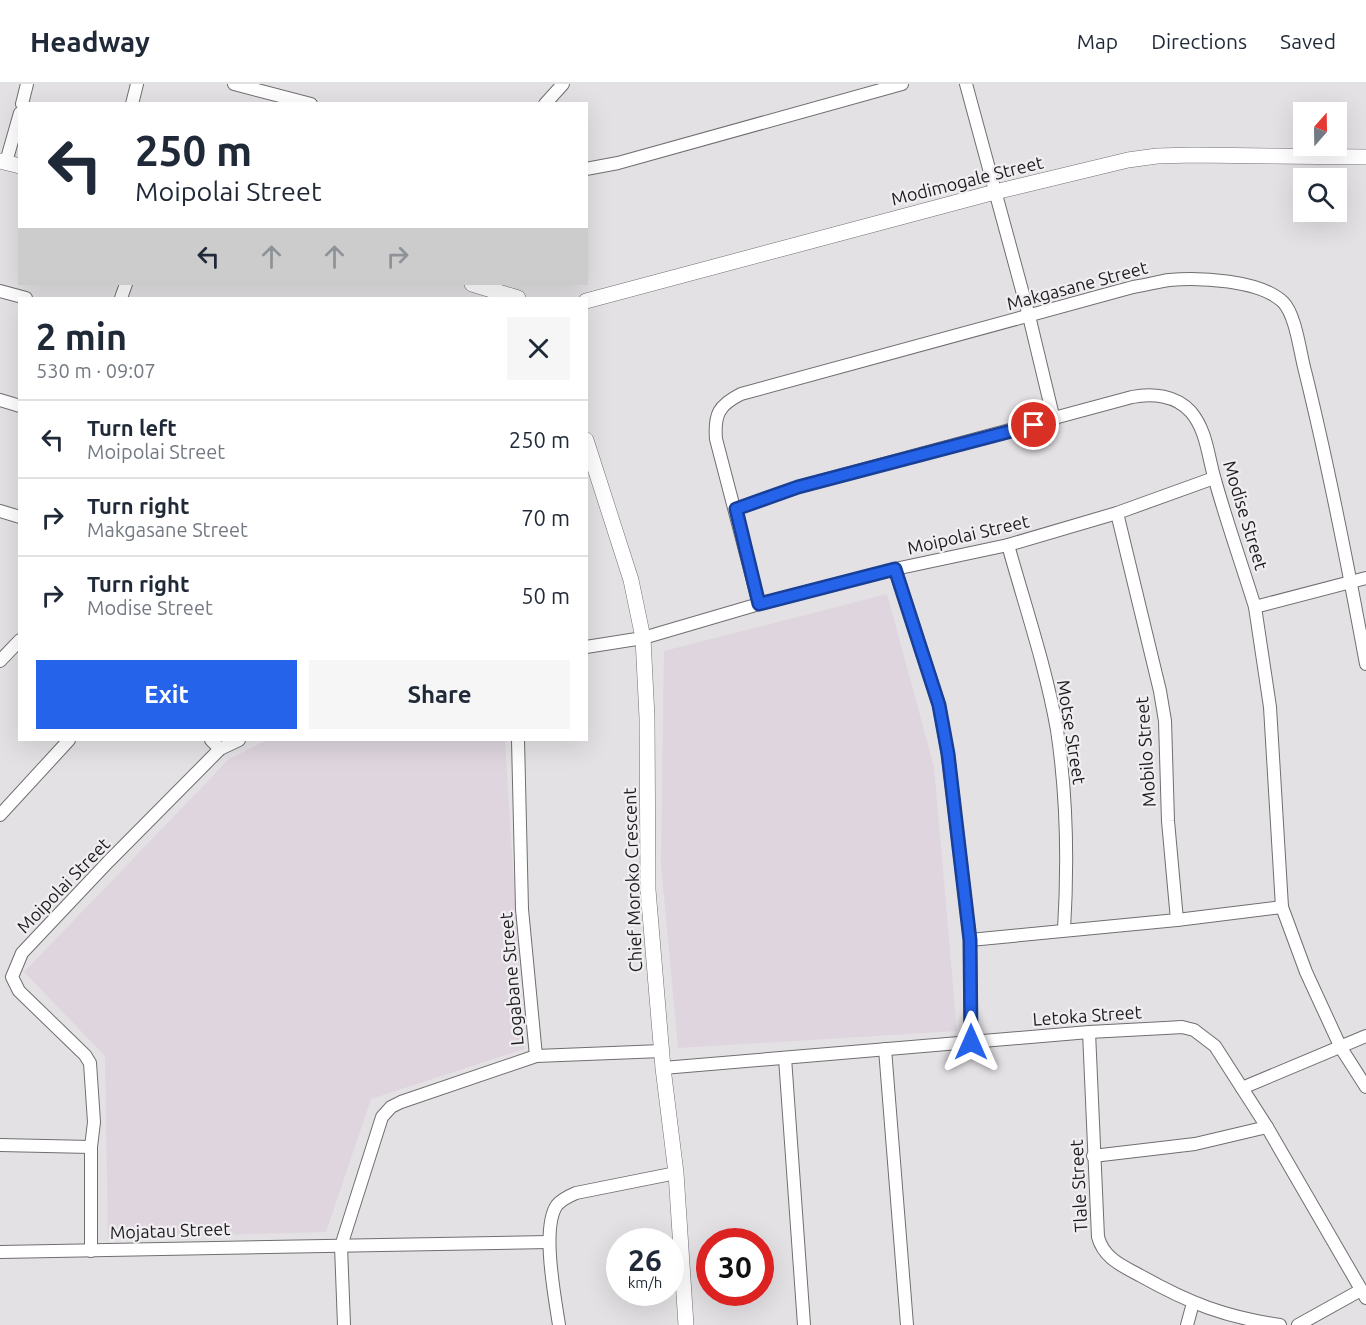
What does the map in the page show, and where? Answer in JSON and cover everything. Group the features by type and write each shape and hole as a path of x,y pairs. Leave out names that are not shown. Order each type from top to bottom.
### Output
{"street":[{"path":"22,102 27,84"},
{"path":"132,102 137,84"},
{"path":"240,84 304,102"},
{"path":"547,102 563,84"},
{"path":"588,169 618,163 902,84"},
{"path":"966,84 1029,316 1054,420"},
{"path":"9,163 18,122"},
{"name":"Modimogale Street","path":"588,300 994,192 1128,160 1157,156 1366,157"},
{"name":"Makgasane Street","path":"759,604 715,429 717,417 726,402 741,394 1133,287 1170,280 1232,282 1259,288 1284,303 1292,319 1351,582 1366,664"},
{"path":"475,285 515,297"},
{"path":"0,291 22,297"},
{"name":"Modise Street","path":"736,509 798,487 1054,420 1132,397 1157,394 1169,398 1190,411 1200,424 1214,478 1255,607 1270,707 1282,907 1306,972 1341,1048 1366,1087"},
{"path":"0,400 18,405"},
{"name":"Chief Moroko Crescent","path":"588,446 631,580 643,639 647,718 648,890 663,1068 676,1173 686,1325"},
{"name":"Moipolai Street","path":"588,647 643,639 759,604 895,569 1008,545 1117,513 1214,478"},
{"path":"0,511 18,516"},
{"name":"Mobilo Street","path":"1117,513 1165,720 1168,821 1177,920"},
{"name":"Motse Street","path":"1008,545 1045,676 1059,748 1067,883 1064,930"},
{"path":"895,569 939,705 956,809 970,940 971,1042"},
{"path":"1255,607 1366,578"},
{"path":"0,661 18,642"},
{"path":"0,815 68,741"},
{"path":"212,741 220,749"},
{"name":"Moipolai Street","path":"91,1251 91,1147 94,1122 90,1064 85,1056 19,991 12,977 13,971 22,953 108,862 220,749 237,741"},
{"name":"Logabane Street","path":"340,1246 382,1117 387,1110 401,1102 536,1056 522,909 518,741"},
{"path":"970,940 1177,920 1282,907"},
{"name":"Letoka Street","path":"663,1068 1089,1032 1182,1027 1194,1030 1215,1046 1267,1127 1363,1294"},
{"name":"Tlale Street","path":"1089,1032 1093,1156 1098,1237 1101,1248 1121,1265 1193,1304 1238,1317 1280,1325"},
{"path":"1242,1088 1366,1036"},
{"path":"885,1049 907,1325"},
{"path":"536,1056 662,1051"},
{"path":"785,1058 804,1325"},
{"path":"1093,1156 1195,1144 1267,1127"},
{"path":"0,1145 91,1147"},
{"path":"559,1325 549,1242 554,1210 558,1204 567,1197 676,1173"},
{"name":"Mojatau Street","path":"0,1252 549,1242"},
{"path":"340,1246 344,1325"},
{"path":"1298,1325 1363,1294"},
{"path":"1187,1325 1193,1304"}],"shaded area":[{"path":"887,594 934,767 957,1031 678,1048 661,864 664,651"},
{"path":"265,741 505,741 524,1049 371,1099 326,1232 108,1238 105,1056 24,972 229,759"}],"route":[{"path":"971,1042 970,940 948,754 939,705 895,569 759,604 736,509 798,487 1034,425"}]}
